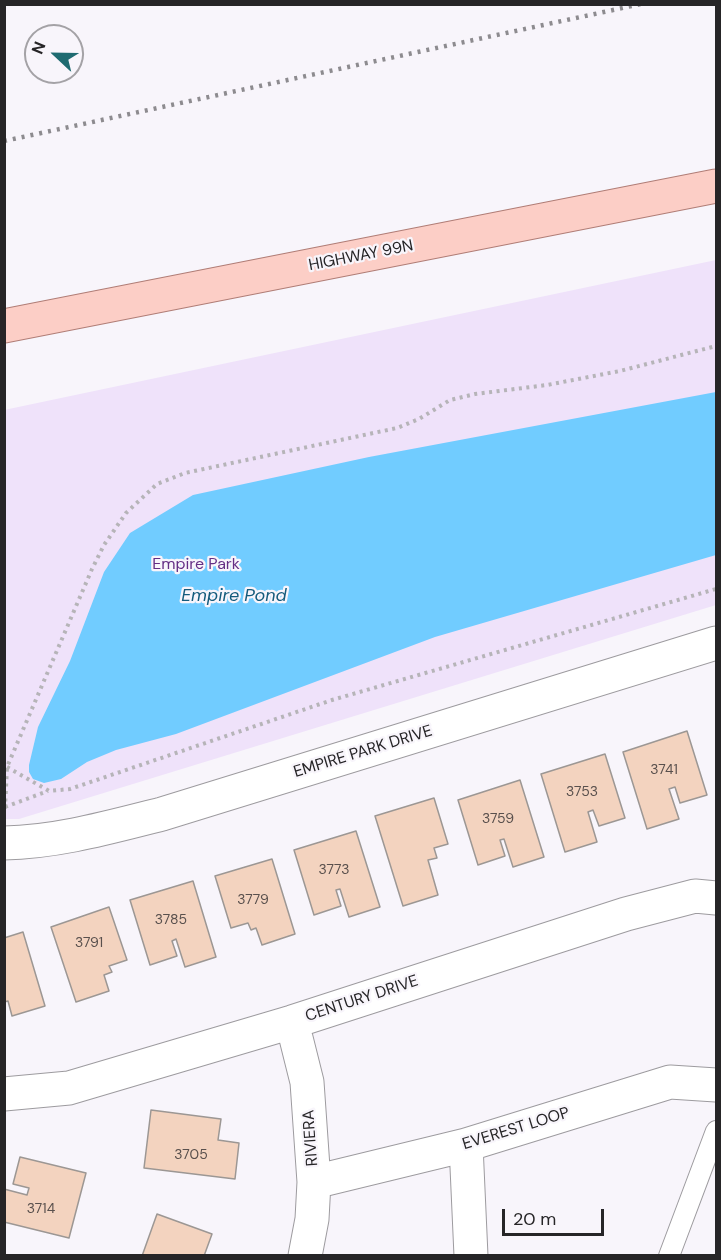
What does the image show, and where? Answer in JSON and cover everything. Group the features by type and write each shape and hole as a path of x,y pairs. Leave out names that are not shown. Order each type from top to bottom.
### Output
{"main road":[{"name":"HIGHWAY 99N","path":"4,326 717,186"}],"street":[{"name":"EMPIRE PARK DRIVE","path":"5,843 84,833 162,814 717,643"},
{"name":"CENTURY DRIVE","path":"4,1094 69,1088 292,1022 626,914 695,896 717,898"},
{"name":"RIVIERA","path":"292,1022 307,1082 314,1182 312,1219 305,1256"},
{"name":"EVEREST LOOP","path":"314,1182 466,1145 670,1082 717,1085"},
{"path":"466,1145 471,1256"}],"lane":[{"path":"669,1256 717,1131"}],"path":[{"path":"5,843 7,768 104,545 126,513 157,484 185,473 397,428 419,419 450,400 475,393 547,385 609,373 717,346"},
{"path":"5,807 49,791 70,789 332,700 717,590"},
{"path":"7,768 49,791"}],"green space":[{"name":"Empire Park","path":"716,260 716,605 19,819 5,819 4,410"}],"water":[{"name":"Empire Pond","path":"716,392 716,555 435,637 176,734 116,750 87,762 61,779 44,783 33,779 29,772 38,727 70,661 104,572 130,533 193,495 369,457"}],"building":[{"path":"687,731 707,795 680,803 675,787 669,789 679,819 647,829 623,752"},
{"path":"605,754 625,818 599,826 593,810 588,812 597,842 565,852 541,774"},
{"path":"520,780 544,857 513,867 504,839 500,840 505,856 478,865 458,800"},
{"path":"434,798 448,844 434,848 437,858 428,860 438,895 403,906 375,816"},
{"path":"356,831 380,907 349,917 340,889 336,890 341,906 314,915 294,850"},
{"path":"272,859 295,934 262,945 256,928 251,930 248,923 231,928 215,876"},
{"path":"193,881 216,957 185,967 176,939 172,941 177,956 150,965 130,900"},
{"path":"109,907 127,960 109,966 112,972 104,975 109,991 76,1002 51,927"},
{"path":"23,932 45,1006 12,1016 8,1001 4,1002 4,938"},
{"path":"151,1110 221,1119 218,1140 239,1143 235,1179 144,1168"},
{"path":"20,1157 86,1173 69,1238 4,1222 4,1189 27,1195 29,1188 13,1184"},
{"path":"157,1214 212,1234 204,1256 142,1256"}],"railway":[{"path":"4,141 641,4"}]}
